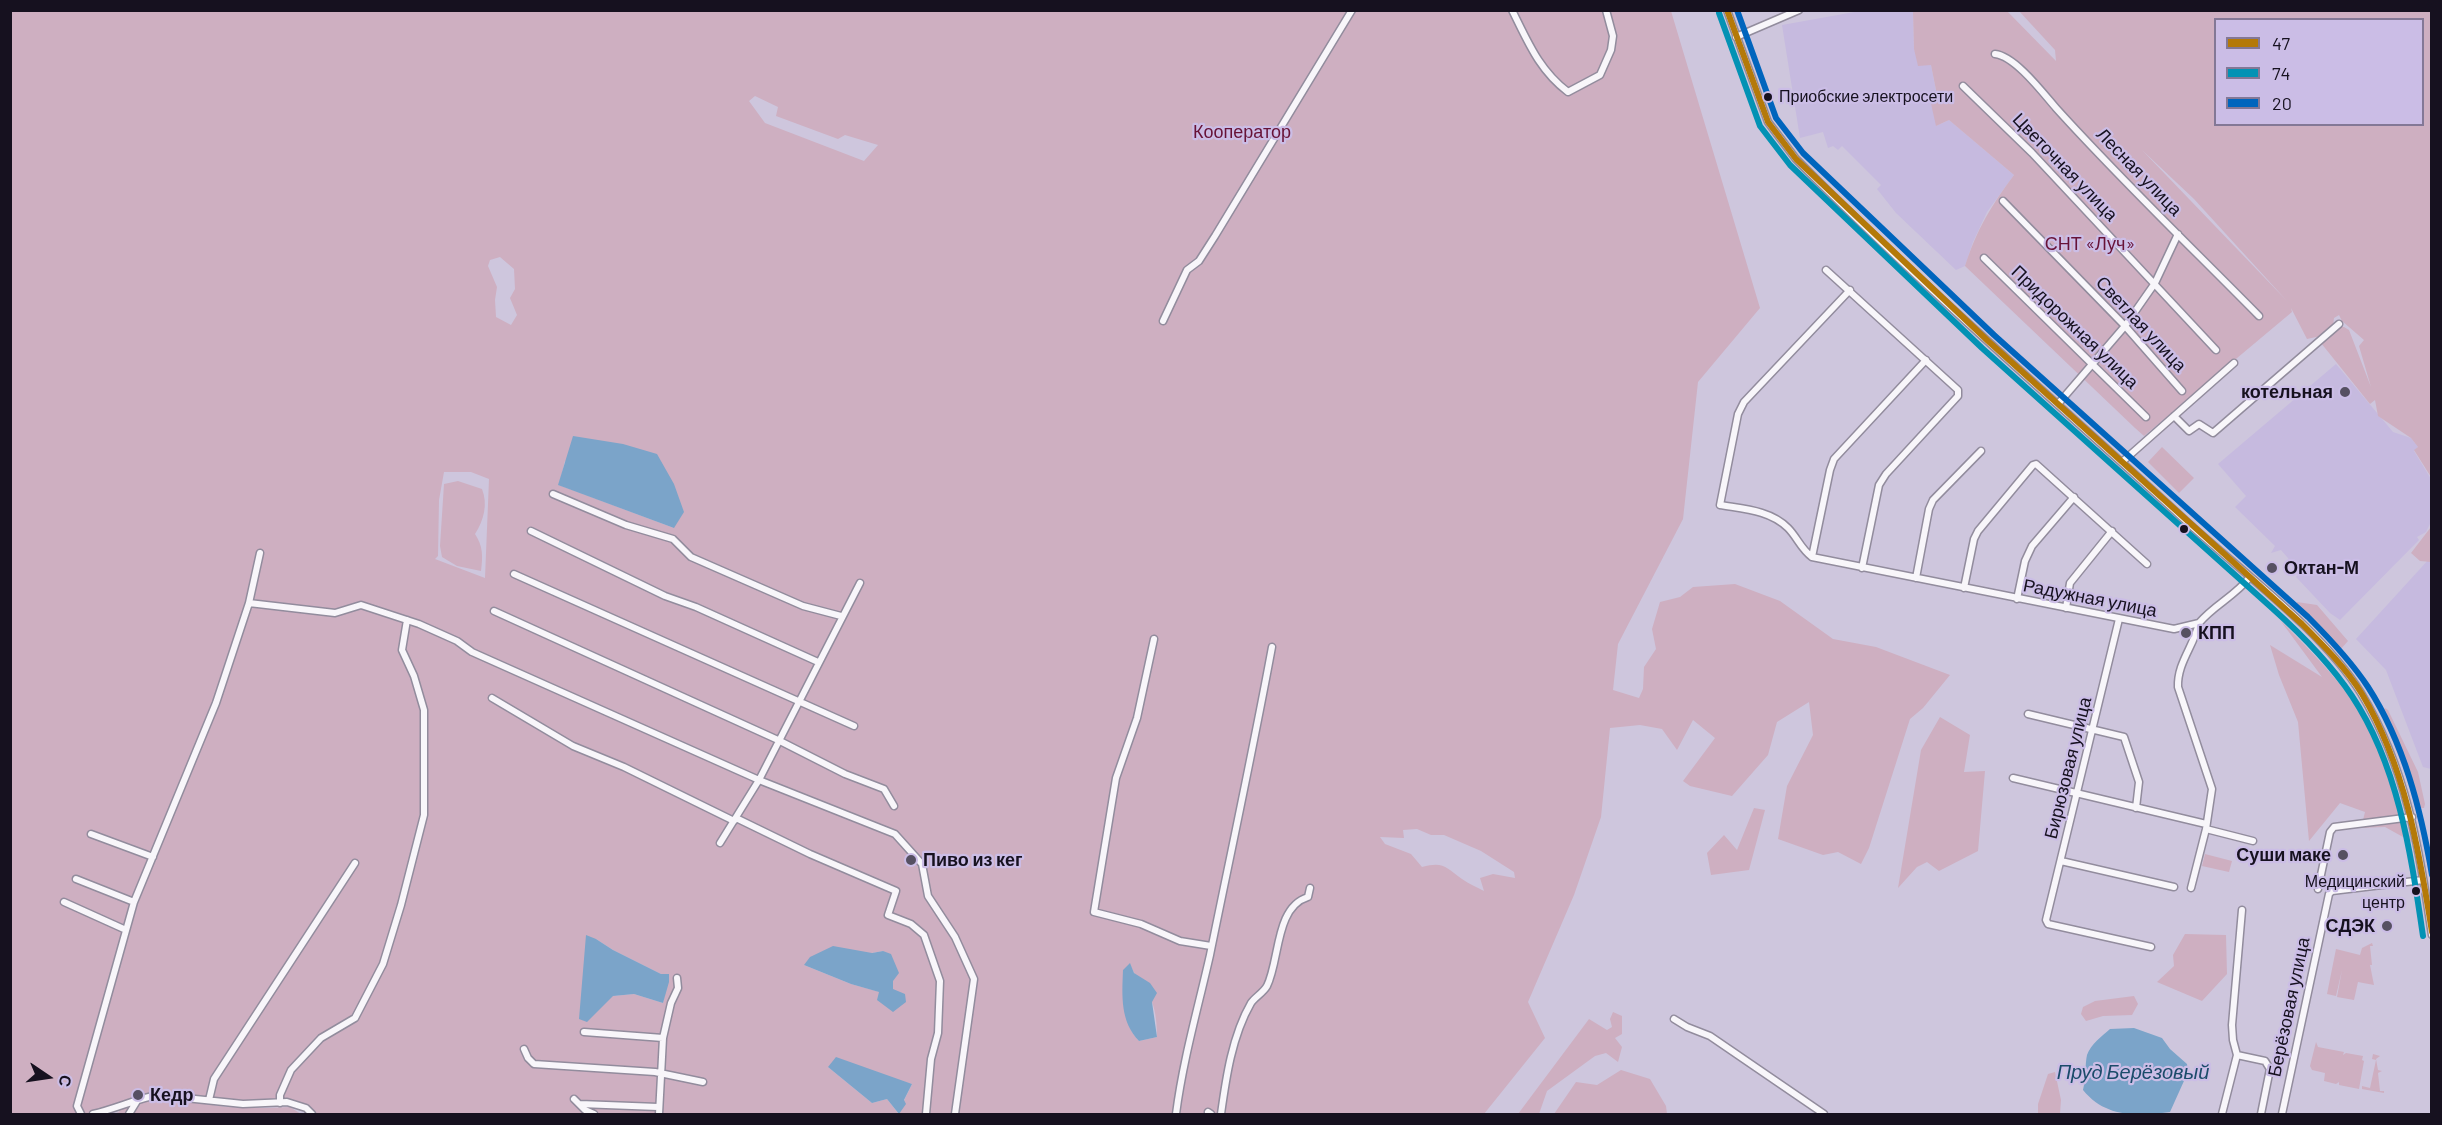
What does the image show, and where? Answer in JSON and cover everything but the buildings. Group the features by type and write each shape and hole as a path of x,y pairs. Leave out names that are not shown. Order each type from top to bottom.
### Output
{"street":[{"path":"1163,321 1187,270 1199,261 1352,10"},
{"path":"1512,10 1534,54 1550,78 1568,92 1600,75 1611,50 1613,36 1606,10"},
{"path":"1727,10 1768,122 1783,145 1832,195 2007,359 2300,623 2353,681 2387,743 2412,817 2432,935"},
{"path":"1736,37 1799,10"},
{"name":"Лесная улица","path":"1995,54 2003,55 2030,79 2259,315"},
{"name":"Цветочная улица","path":"1964,86 2032,153 2216,350"},
{"name":"Светлая улица","path":"2003,201 2125,326 2182,391"},
{"path":"2058,404 2109,348 2125,326 2155,283 2178,234"},
{"name":"Придорожная улица","path":"1984,258 2146,417"},
{"path":"1827,270 1958,390 1958,396 1886,474 1879,485 1862,568"},
{"path":"1850,290 1744,402 1738,414 1720,505 1760,512 1775,518 1788,529 1803,550 1812,557 1834,459 1926,360"},
{"path":"2174,416 2189,431 2199,424 2213,433 2339,324"},
{"path":"2122,462 2234,363"},
{"path":"1916,578 1929,509 1933,500 1981,451"},
{"path":"1964,588 1974,538 1978,531 2036,464 2147,564"},
{"path":"553,494 626,525 673,539 691,557 803,606 841,616"},
{"path":"2017,599 2025,561 2032,546 2074,497"},
{"path":"531,531 665,596 696,607 818,662"},
{"path":"2066,608 2070,583 2112,531"},
{"path":"81,1114 77,1106 134,902 216,703 249,603 260,553"},
{"name":"Радужная улица","path":"1812,557 2120,619 2179,629 2199,623"},
{"path":"514,574 854,726"},
{"path":"2191,888 2206,826 2212,789 2178,687 2180,669 2197,636 2199,623 2207,613 2234,594 2249,578"},
{"path":"720,843 759,780 841,616 860,583"},
{"path":"249,603 335,613 361,605 407,620 457,641 472,652 759,780 895,834 922,864 928,896 955,937 974,980 955,1114"},
{"path":"494,611 778,740 845,774 884,789 894,806"},
{"name":"Бирюзовая улица","path":"2120,619 2046,920 2048,924 2151,947"},
{"path":"280,1103 280,1095 291,1070 321,1038 355,1018 383,964 401,905 424,815 424,710 414,676 402,650 407,620"},
{"path":"1154,639 1137,718 1116,778 1094,912 1141,924 1180,941 1211,946"},
{"path":"1176,1114 1182,1070 1211,946 1272,647"},
{"path":"492,698 573,746 624,766 810,854 896,891 888,915 911,924 924,935 940,981 938,1033 931,1059 926,1114"},
{"path":"2028,714 2124,737 2139,782 2136,808"},
{"path":"2013,778 2206,826 2253,842"},
{"path":"2318,889 2330,832 2334,828 2412,817"},
{"path":"91,834 153,857"},
{"path":"2061,861 2174,887"},
{"path":"209,1100 214,1079 355,863"},
{"path":"76,879 134,902"},
{"name":"Берёзовая улица","path":"2282,1114 2328,894 2332,891 2423,880"},
{"path":"1221,1114 1234,1047 1252,1002 1266,987 1288,912 1302,899 1308,897 1310,888"},
{"path":"64,902 126,930"},
{"path":"2222,1114 2237,1055 2232,1025 2242,910"},
{"path":"580,1104 658,1111 663,1038 671,1003 678,988 678,978"},
{"path":"1674,1019 1710,1036 1824,1114"},
{"path":"584,1032 663,1038"},
{"path":"524,1049 534,1064 661,1073 703,1082"},
{"path":"2237,1055 2265,1061 2270,1069 2260,1114"},
{"path":"93,1114 158,1095 243,1104 280,1103 306,1108 312,1114"},
{"path":"574,1099 594,1114"},
{"path":"129,1114 138,1100"}],"shaded area":[{"path":"1860,11 1913,11 1914,50 1931,65 1937,96 1936,126 1949,120 2014,175 1987,212 1965,266 1956,270 1896,213 1877,189 1881,185 1842,146 1838,150 1833,146 1828,148 1823,132 1800,138 1782,25"},
{"path":"2336,364 2393,432 2411,438 2418,447 2414,451 2431,479 2431,522 2426,532 2417,537 2419,540 2340,620 2330,613 2296,577 2300,572 2281,550 2271,553 2275,546 2235,507 2246,496 2218,464"},
{"path":"2430,558 2432,559 2431,769 2423,767 2386,670 2356,639"}],"green space":[{"name":"Кооператор","path":"10,11 1671,11 1760,308 1698,382 1683,519 1618,644 1613,690 1639,698 1643,689 1644,667 1656,649 1652,629 1660,602 1680,597 1693,587 1735,584 1780,601 1833,639 1876,647 1950,675 1923,708 1910,719 1869,848 1861,864 1838,852 1823,855 1778,839 1787,786 1813,735 1809,702 1777,722 1768,755 1732,796 1690,786 1683,781 1715,738 1693,720 1677,750 1662,729 1640,725 1610,728 1601,817 1574,895 1528,1002 1545,1038 1484,1114 317,1114 310,1106 287,1099 258,1103 186,1094 151,1093 146,1095 150,1101 184,1101 227,1107 290,1107 301,1114 113,1114 119,1112 117,1106 84,1114 11,1114","holes":["755,96 778,107 776,116 838,139 845,135 878,145 864,161 765,123 749,101","500,257 514,269 515,289 510,298 517,315 511,325 496,317 497,287 488,266 490,260","565,461 674,528 559,485","444,472 471,472 489,479 485,578 435,559 438,556 439,500","1417,829 1431,835 1444,835 1481,851 1514,872 1515,878 1493,874 1480,878 1484,891 1444,866 1422,867 1411,854 1385,844 1380,837 1404,838 1403,830","596,939 661,974 669,974 663,1003 634,994 613,996","883,951 893,981 893,989 880,992 851,984 804,965","1130,964 1152,1002 1157,1037 1139,1041 1128,1023 1126,994","828,1067 912,1084 898,1113 887,1099 872,1103"]},
{"name":"СНТ «Луч»","path":"1913,11 2007,11 2056,61 2055,50 2019,11 2431,11 2431,477 2414,450 2418,447 2411,438 2378,416 2375,400 2370,404 2321,343 2340,327 2349,330 2371,387 2359,346 2364,340 2342,321 2339,315 2334,318 2333,327 2321,336 2307,339 2291,308 2292,312 2144,436 1965,266 1985,218 2014,175 1949,120 1936,126 1930,99 1937,95 1931,65 1918,66 1914,49","holes":["2142,150 2194,199 2287,301"]},
{"path":"2162,447 2194,478 2179,493 2148,462"},
{"path":"458,481 482,489 484,495 484,512 475,534 482,551 481,571 457,566 442,557 440,546 444,484"},
{"path":"2431,527 2431,562 2420,561 2411,553"},
{"path":"2297,602 2317,605 2348,641 2340,650 2297,606"},
{"path":"2280,620 2338,682 2374,734 2391,775 2412,842 2385,827 2361,828 2365,812 2340,803 2309,841 2298,722 2270,645 2322,677"},
{"path":"2385,708 2418,772 2424,808 2419,808 2381,712"},
{"path":"1940,717 1970,735 1964,772 1985,771 1978,851 1939,871 1927,862 1917,867 1898,888 1921,750"},
{"path":"1754,808 1765,810 1749,870 1711,875 1707,853 1724,835 1737,850"},
{"path":"2205,854 2232,861 2229,872 2202,866"},
{"path":"2185,934 2226,935 2227,974 2202,1001 2157,982 2174,966 2173,955"},
{"path":"2372,943 2373,946 2370,946 2372,965 2370,965 2374,985 2358,982 2354,1000 2337,997 2342,970 2336,996 2327,994 2336,949 2360,955 2362,948"},
{"path":"2134,996 2138,1004 2132,1015 2103,1016 2086,1021 2081,1014 2083,1007 2095,1001"},
{"path":"1613,1012 1622,1016 1622,1034 1615,1038 1622,1047 1618,1062 1606,1053 1595,1056 1547,1091 1539,1114 1518,1114 1589,1019 1607,1030 1612,1027 1610,1019"},
{"path":"2316,1042 2318,1047 2344,1052 2343,1055 2346,1053 2363,1056 2359,1089 2339,1085 2339,1082 2336,1084 2324,1081 2325,1073 2312,1070 2310,1066"},
{"path":"2373,1054 2380,1056 2376,1059 2378,1070 2382,1071 2378,1073 2380,1091 2384,1093 2362,1089 2362,1086 2370,1088 2376,1060 2372,1059"},
{"path":"1621,1070 1650,1079 1666,1106 1667,1114 1554,1114 1576,1082 1597,1085"},
{"path":"2055,1072 2061,1100 2060,1114 2038,1114 2038,1104 2048,1074"}],"water":[{"path":"573,436 623,444 657,454 674,484 684,512 674,528 558,485"},
{"path":"586,935 661,974 669,974 663,1003 634,994 613,996 587,1022 579,1019"},
{"path":"833,946 872,953 883,951 891,954 899,973 893,981 893,989 905,994 906,1002 893,1012 877,1000 879,992 851,984 804,965 810,957"},
{"path":"1130,963 1134,973 1150,983 1157,993 1152,1002 1157,1037 1139,1041 1125,1017 1123,970"},
{"name":"Пруд Берёзовый","path":"2134,1028 2162,1038 2170,1049 2187,1064 2188,1072 2170,1112 2122,1113 2102,1106 2083,1090 2087,1055 2094,1044 2110,1029"},
{"path":"836,1057 912,1084 904,1100 906,1104 899,1114 887,1099 872,1103 828,1067"}],"transit line":[{"name":"47","path":"1727,10 1768,122 1796,159 1988,341 2302,624 2349,675 2377,722 2400,779 2422,870 2432,932"},
{"name":"20","path":"1737,10 1776,118 1803,153 1994,335 2308,617 2355,668 2381,708 2401,754 2416,802 2432,875"},
{"name":"74","path":"1719,13 1760,126 1790,165 1982,348 2283,618 2334,672 2368,723 2392,782 2408,843 2423,936"}],"place":[{"name":"Приобские электросети","path":"1768,97"},
{"name":"котельная","path":"2345,392"},
{"name":"Октан-М","path":"2272,568"},
{"name":"КПП","path":"2186,633"},
{"name":"Суши маке","path":"2343,855"},
{"name":"Пиво из кег","path":"911,860"},
{"name":"Медицинский центр","path":"2416,891"},
{"name":"СДЭК","path":"2387,926"},
{"name":"Кедр","path":"138,1095"}]}
